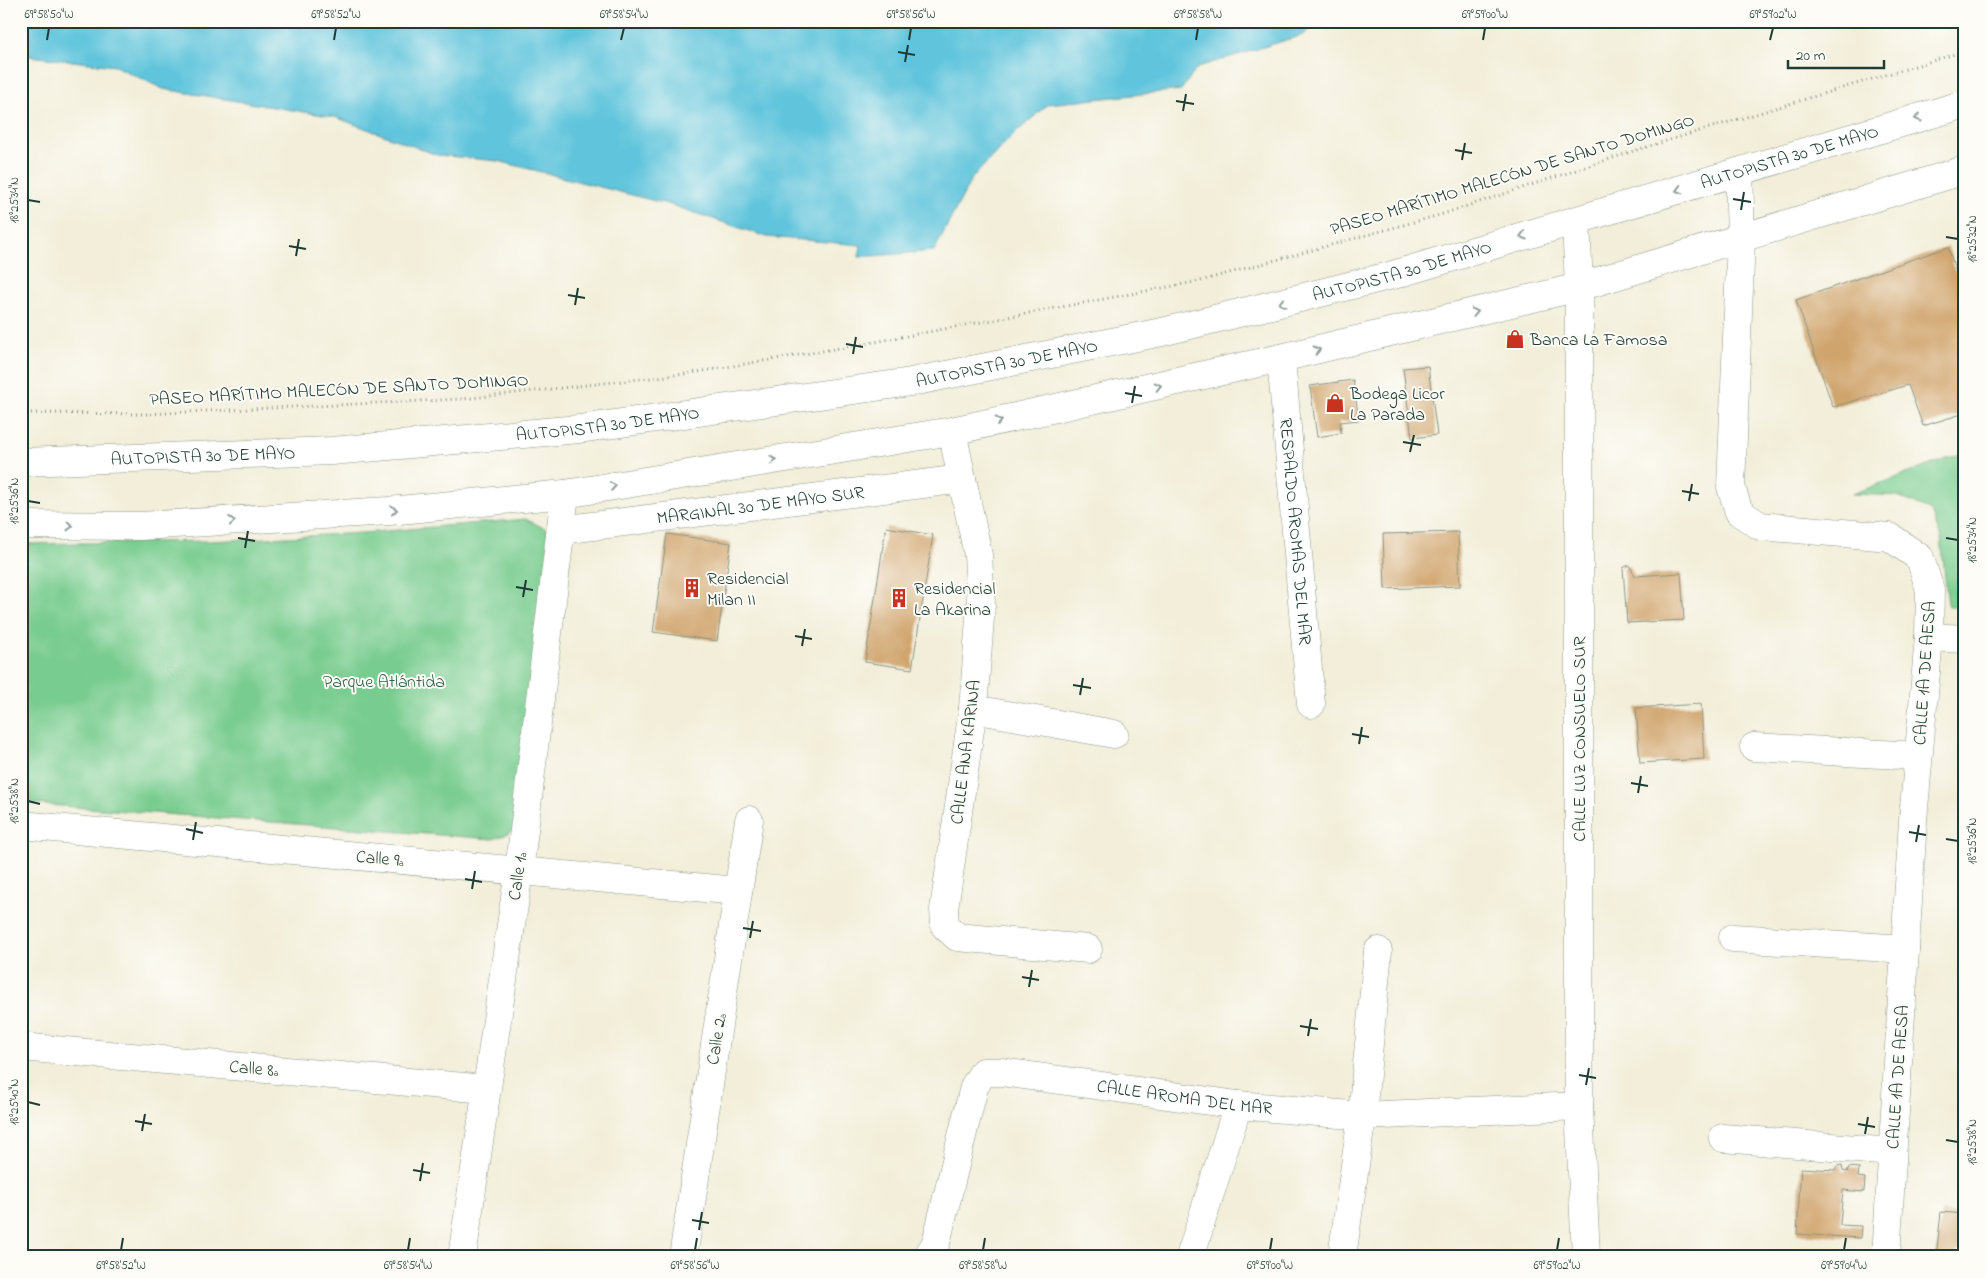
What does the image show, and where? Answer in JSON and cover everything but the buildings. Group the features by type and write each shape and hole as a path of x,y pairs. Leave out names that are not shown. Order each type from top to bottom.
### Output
{"main road":[{"name":"AUTOPISTA 30 DE MAYO","path":"21,462 332,451 580,428 911,382 1162,332 1394,275 1965,104"},
{"path":"21,526 140,526 389,511 565,494 952,431 1281,358 1579,287 1965,170"},
{"name":"CALLE 1A DE AESA","path":"1739,172 1741,238 1730,487 1739,512 1760,526 1890,537 1920,558 1930,590 1929,637 1918,756 1886,1257"},
{"name":"CALLE LUZ CONSUELO SUR","path":"1576,221 1579,287 1579,1106 1586,1257"},
{"name":"RESPALDO AROMAS DEL MAR","path":"1281,358 1311,704"},
{"name":"CALLE ANA KARINA","path":"952,431 978,555 981,597 973,709 944,909 945,926 957,936 1088,950"},
{"name":"MARGINAL 30 DE MAYO SUR","path":"560,530 962,479"},
{"name":"Calle 1ª","path":"462,1257 518,871 565,494"},
{"path":"1929,637 1965,639"},
{"path":"973,709 1114,734"},
{"path":"1754,747 1918,756"},
{"name":"Calle 2ª","path":"683,1257 749,820"},
{"name":"Calle 9ª","path":"21,825 738,892"},
{"path":"1733,938 1905,949"},
{"path":"1342,1257 1362,1116 1378,951"},
{"name":"Calle 8ª","path":"21,1046 486,1089"},
{"name":"CALLE AROMA DEL MAR","path":"927,1257 936,1243 974,1087 983,1072 1002,1072 1238,1105 1362,1116 1579,1106"},
{"path":"1190,1257 1238,1105"},
{"path":"1723,1138 1892,1152"}],"path":[{"name":"PASEO MARÍTIMO MALECÓN DE SANTO DOMINGO","path":"21,413 144,414 463,399 685,374 864,344 1200,280 1442,214 1644,148 1965,51"}],"green space":[{"path":"1965,452 1965,607 1948,606 1941,538 1931,511 1898,496 1852,494"},
{"name":"Parque Atlántida","path":"526,519 546,529 552,545 515,829 505,835 492,839 21,803 21,544 209,541 362,533"}],"water":[{"path":"21,21 1319,21 1303,35 1198,67 1181,90 1048,104 1009,139 972,178 934,251 859,257 861,245 767,237 671,205 498,161 437,155 335,117 163,89 115,66 21,55"}],"place":[{"name":"Banca La Famosa","path":"1515,339"},
{"name":"Bodega Licor La Parada","path":"1335,403"},
{"name":"Residencial Milan II","path":"692,588"},
{"name":"Residencial La Akarina","path":"899,598"}]}
